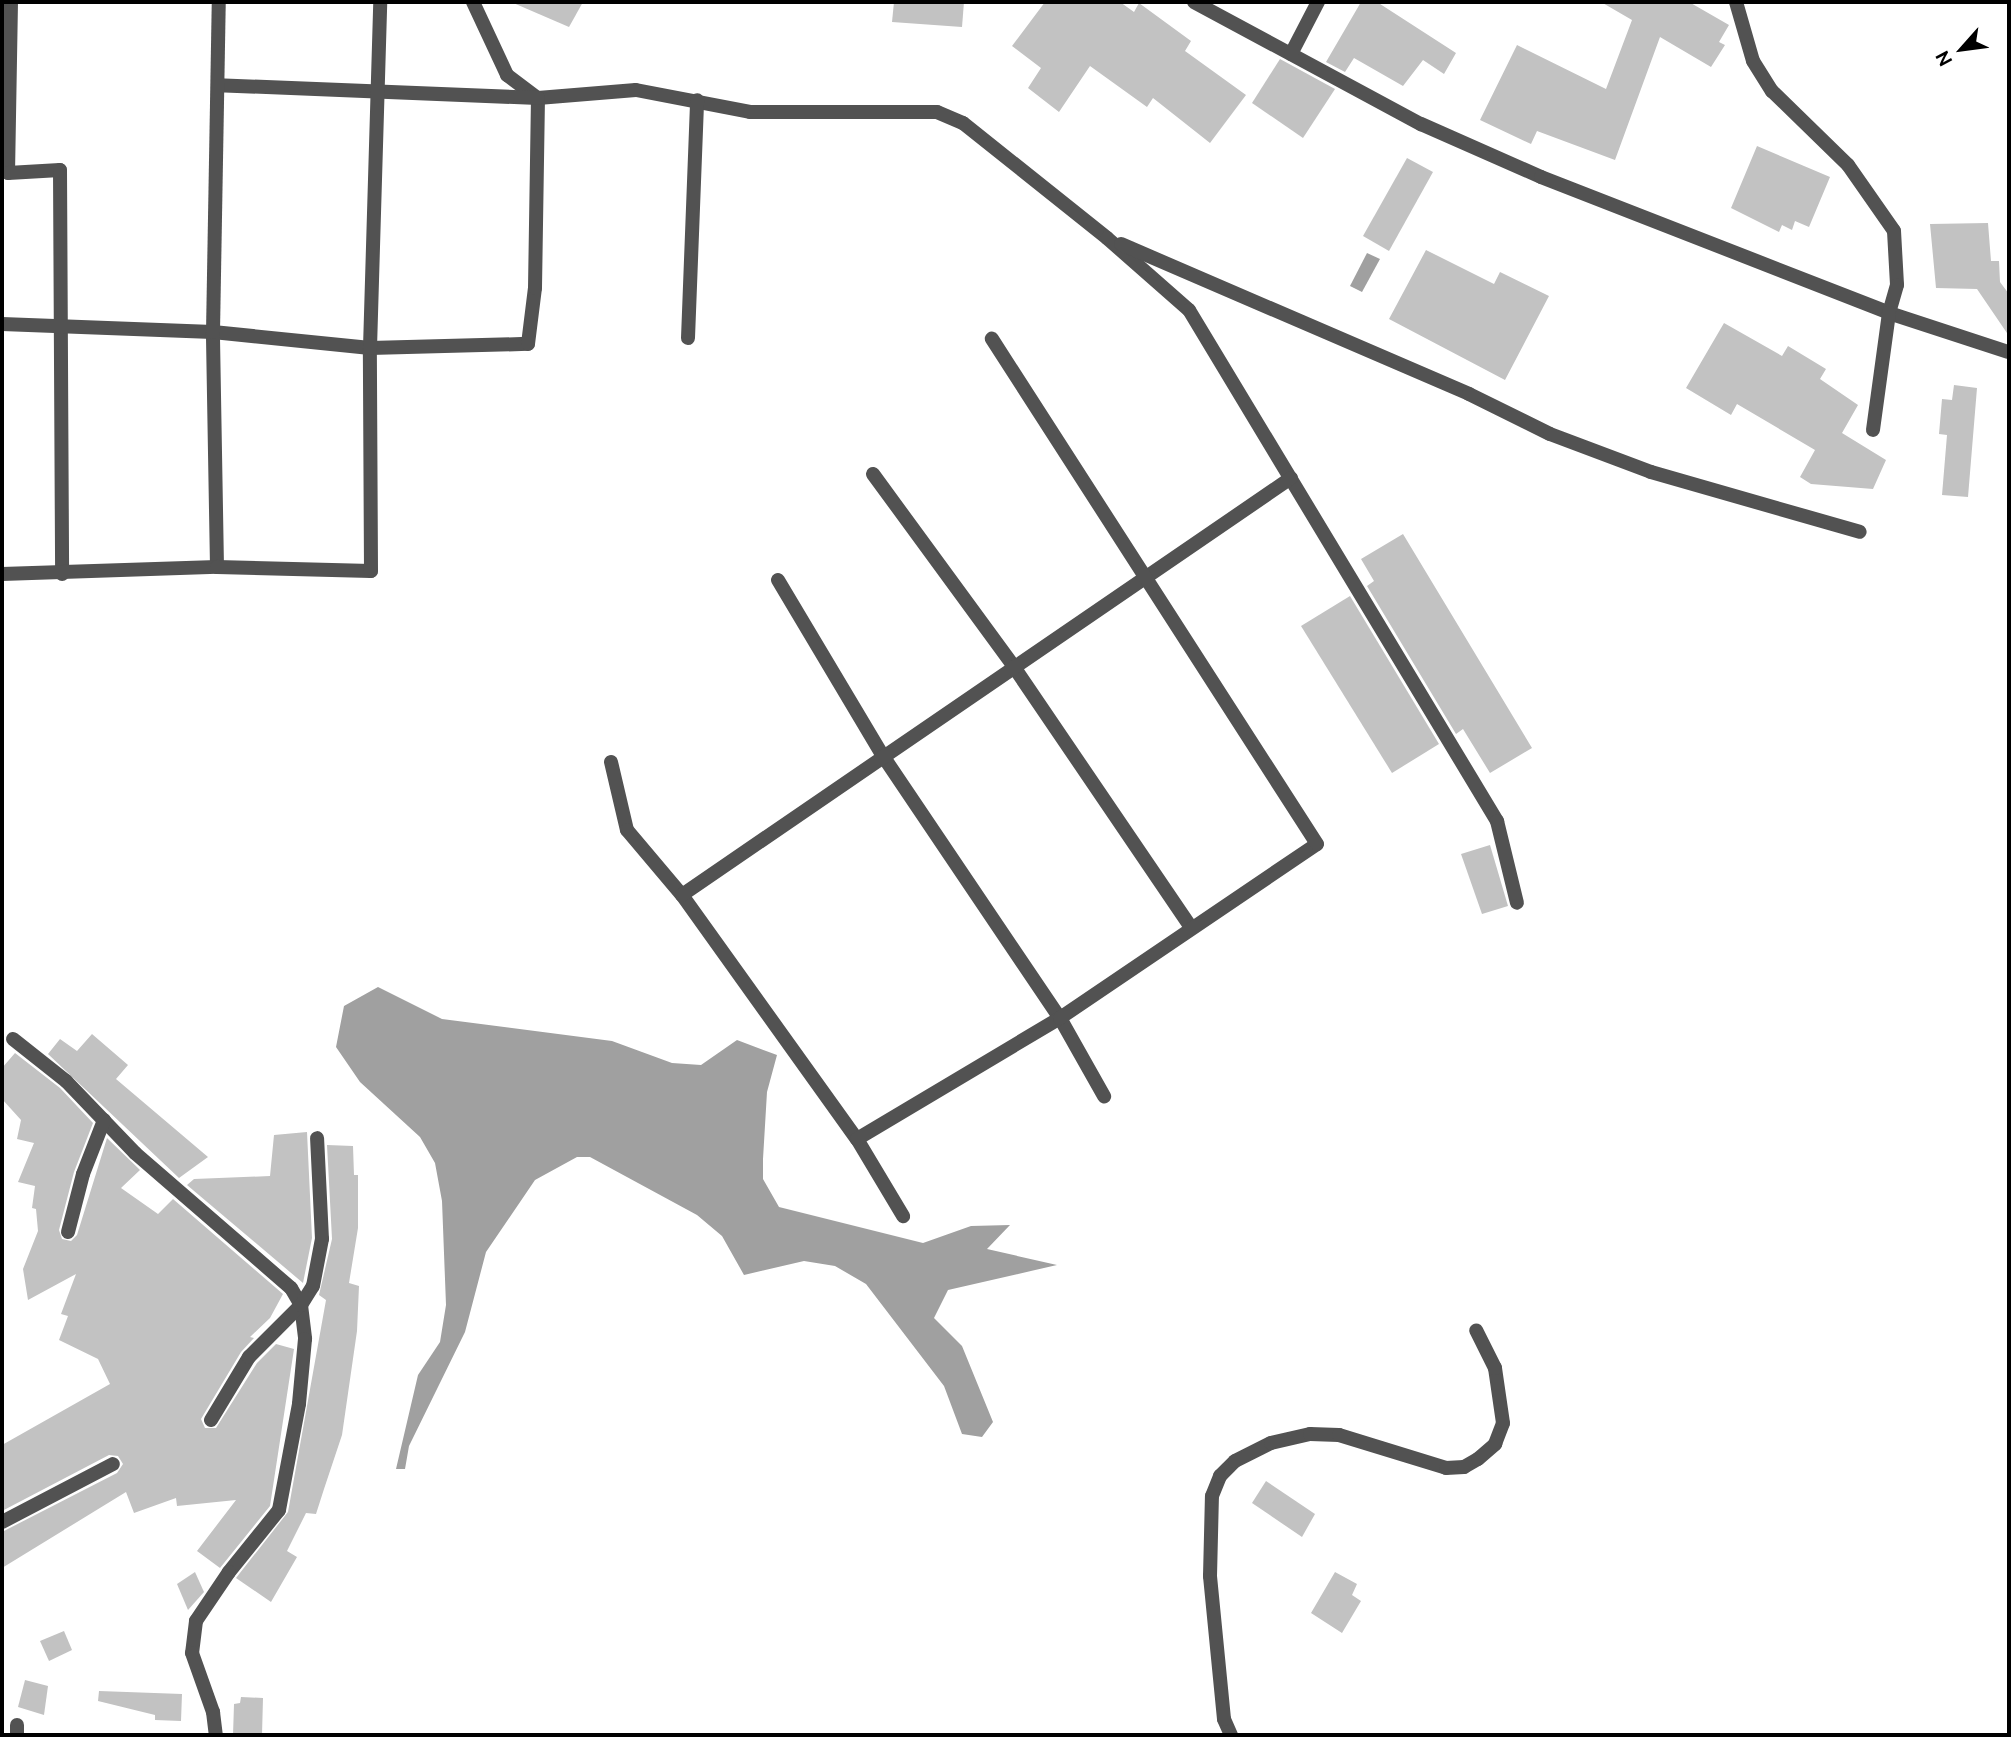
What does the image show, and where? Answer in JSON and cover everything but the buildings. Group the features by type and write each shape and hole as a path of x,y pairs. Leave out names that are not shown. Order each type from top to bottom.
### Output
{"street":[{"path":"11,2 5,173 60,170 62,574"},
{"path":"217,568 213,332 219,2"},
{"path":"2,574 217,568 371,571 370,348 380,2"},
{"path":"473,2 507,75 538,98"},
{"path":"1194,2 1421,124 1541,177 1889,313 2008,352"},
{"path":"1292,54 1318,2"},
{"path":"1736,2 1753,61 1772,92 1847,165 1894,231 1899,265 1889,313 1873,430"},
{"path":"218,85 378,94 538,98 636,90 750,112 937,112 963,122 1107,238 1189,310 1497,821 1517,903"},
{"path":"2,324 59,324 213,332 370,348 528,344 535,288 538,98"},
{"path":"688,338 696,100"},
{"path":"1107,238 1469,394 1550,434 1651,472 1860,532"},
{"path":"857,1139 1060,1018 1317,844 1149,579 992,340"},
{"path":"873,474 1014,667 1191,928"},
{"path":"682,895 1014,667 1149,579 1292,478"},
{"path":"778,580 883,756 1060,1018 1104,1097"},
{"path":"611,762 627,830 682,895 857,1139 903,1216"},
{"path":"13,1039 66,1081 185,1199 291,1288 301,1305 305,1339 299,1404 279,1510 229,1572 196,1621 192,1653 213,1712 216,1735"},
{"path":"68,1232 83,1174 104,1120"},
{"path":"211,1420 249,1357 301,1305 313,1286 322,1239 317,1138"},
{"path":"1231,1735 1223,1706 1210,1576 1212,1496 1220,1476 1235,1461 1270,1443 1310,1434 1339,1435 1446,1468 1471,1463 1495,1444 1503,1423 1495,1368 1476,1330"},
{"path":"2,1522 113,1464"}],"shaded area":[{"path":"1367,253 1380,259 1362,292 1350,286"},
{"path":"378,987 442,1019 612,1041 672,1063 701,1065 737,1040 777,1055 767,1092 763,1179 779,1207 923,1243 971,1226 1010,1225 987,1249 1057,1265 948,1290 934,1318 962,1346 993,1422 982,1437 962,1434 944,1386 866,1284 835,1266 804,1261 744,1275 722,1236 697,1215 590,1157 577,1157 535,1180 486,1252 465,1332 409,1446 405,1469 396,1469 418,1375 440,1342 446,1305 442,1201 435,1163 420,1137 360,1082 336,1047 344,1006"}]}
